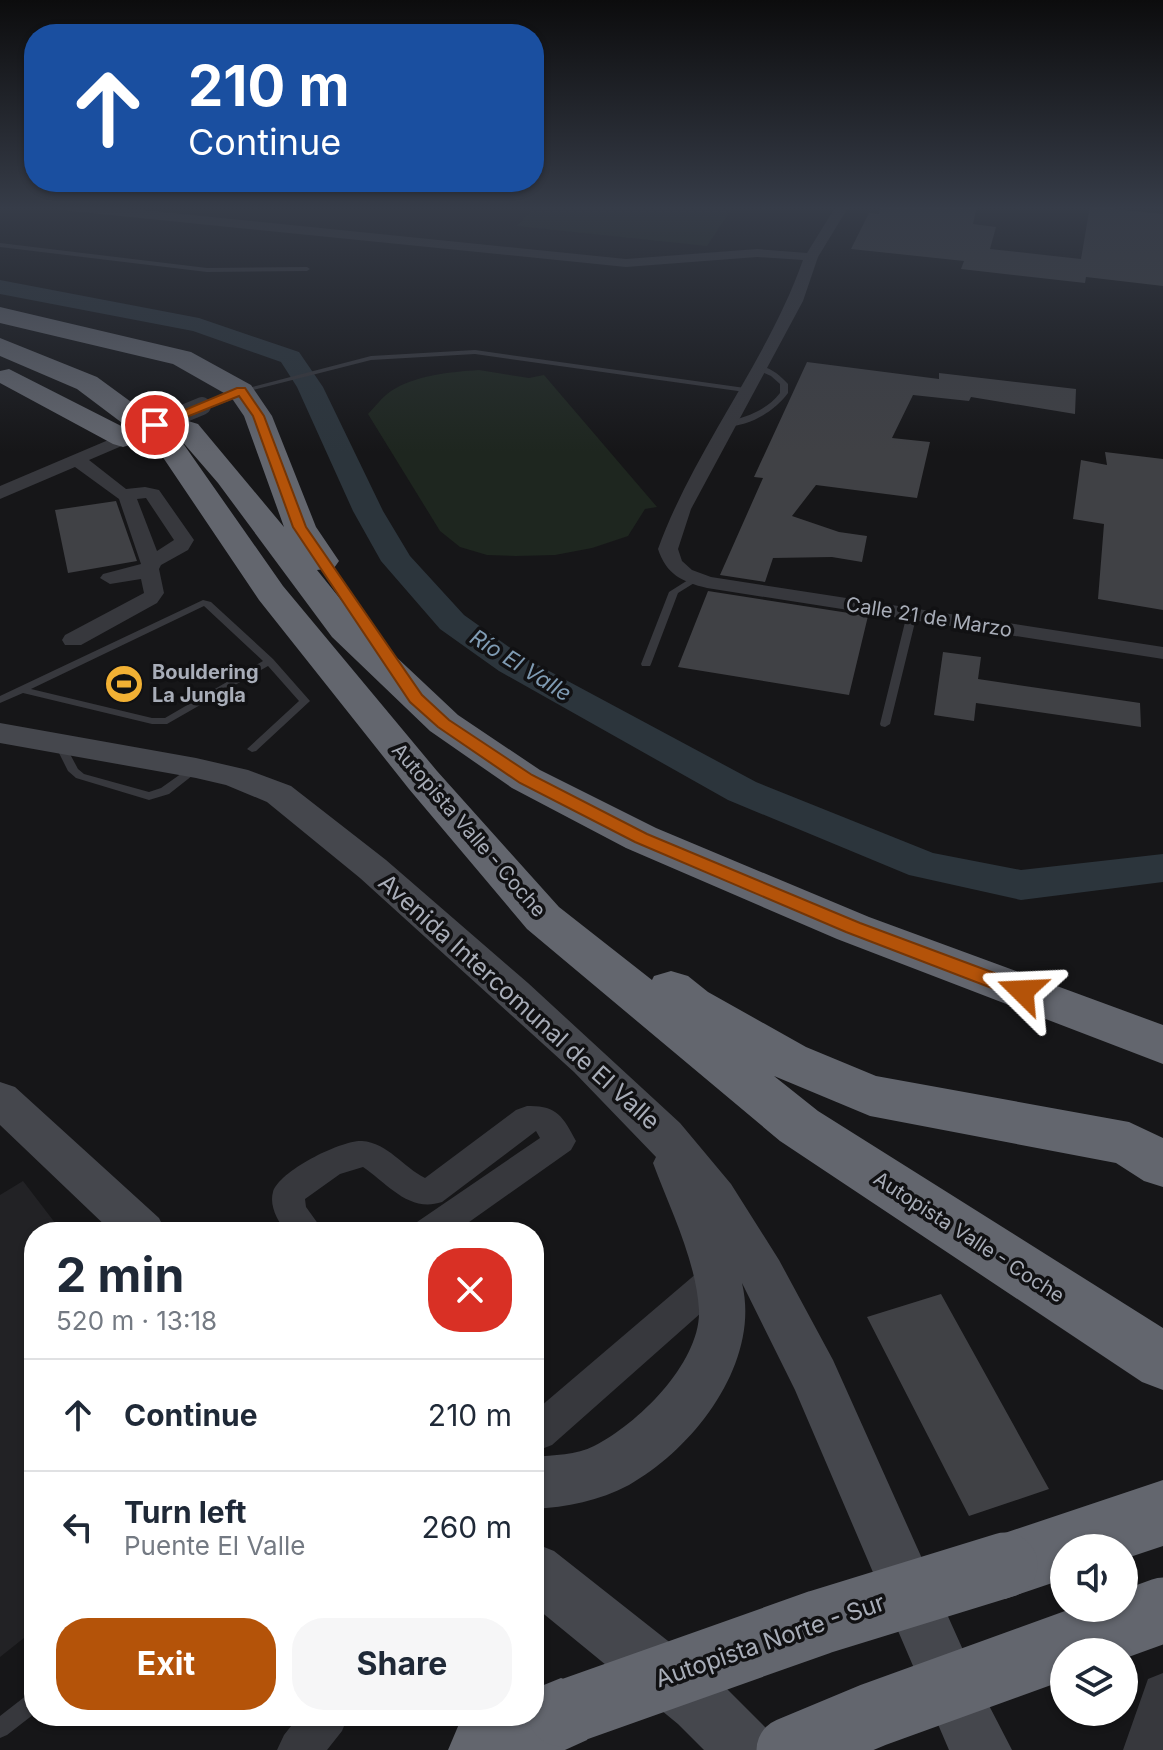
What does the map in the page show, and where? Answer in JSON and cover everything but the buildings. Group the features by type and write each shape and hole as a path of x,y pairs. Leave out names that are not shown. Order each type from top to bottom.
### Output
{"highway":[{"path":"0,315 182,358 253,386 258,416 300,527 416,698"},
{"path":"0,321 50,341 111,372 185,427 229,477 345,629 444,723 526,779 641,838 853,928 1163,1045"},
{"name":"Autopista Valle - Coche","path":"0,346 87,383 169,444 271,593 423,780 543,918 799,1126 1163,1362"},
{"path":"0,371 127,437"},
{"path":"423,780 455,794 558,894 691,1005 788,1061 870,1095 1129,1144 1163,1165"},
{"name":"Autopista Norte - Sur","path":"544,1722 791,1632 1035,1561 1163,1513"},
{"path":"1138,1548 1163,1545"},
{"path":"789,1750 873,1715 1163,1610"},
{"name":"Autopista Norte - Sur","path":"485,1750 536,1726"}],"main road":[{"name":"Avenida Intercomunal de El Valle","path":"0,733 196,768 236,777 279,794 311,817 546,1022 665,1136 715,1198 762,1275 815,1377 960,1711 982,1750"},
{"path":"5,1111 132,1222"},
{"path":"544,1482 571,1481 610,1467 650,1439 697,1385 717,1352 723,1313 716,1278 665,1136"},
{"path":"544,1579 699,1703 746,1750"}],"street":[{"path":"696,578 673,564 668,549 682,509 801,288"},
{"path":"0,493 253,386"},
{"path":"75,459 91,467 110,489 127,496 150,493 184,543 150,565 110,578"},
{"path":"73,640 150,599 154,593 150,565 127,496"},
{"path":"140,533 175,526"},
{"name":"Calle 21 de Marzo","path":"696,578 1163,653"},
{"path":"297,1222 291,1216 287,1203 289,1192 344,1157 361,1154 372,1157 410,1187 420,1192 431,1192 527,1119 544,1118 560,1141 443,1222"},
{"path":"544,1428 716,1278"},
{"path":"1145,1750 1163,1694"},
{"path":"299,1750 319,1726"}],"lane":[{"path":"253,386 371,358 475,352 745,390"},
{"path":"727,425 771,409 784,393 784,384 774,374 758,367"},
{"path":"646,664 674,592 696,578"},
{"path":"0,700 203,603 212,606 305,701 252,749"},
{"path":"885,724 912,614"},
{"path":"23,690 152,721 167,721 269,661"},
{"path":"0,1728 24,1710"}],"shaded area":[{"path":"479,370 529,378 544,375 657,507 645,509 628,536 592,548 555,555 516,556 487,555 460,547 440,531 368,414 388,393 411,381 445,373"},
{"path":"23,1181 54,1222 24,1222 24,1638 0,1657 0,1195"}],"waterway":[{"name":"Río El Valle","path":"3,288 199,325 290,357 310,387 368,511 397,561 452,622 511,664 742,791 924,865 1021,885 1163,868"}],"place":[{"name":"Bouldering La Jungla","path":"124,684"}],"route":[{"path":"155,425 241,391 258,416 300,527 416,698 444,723 526,779 641,838 853,928 1022,991"}]}
